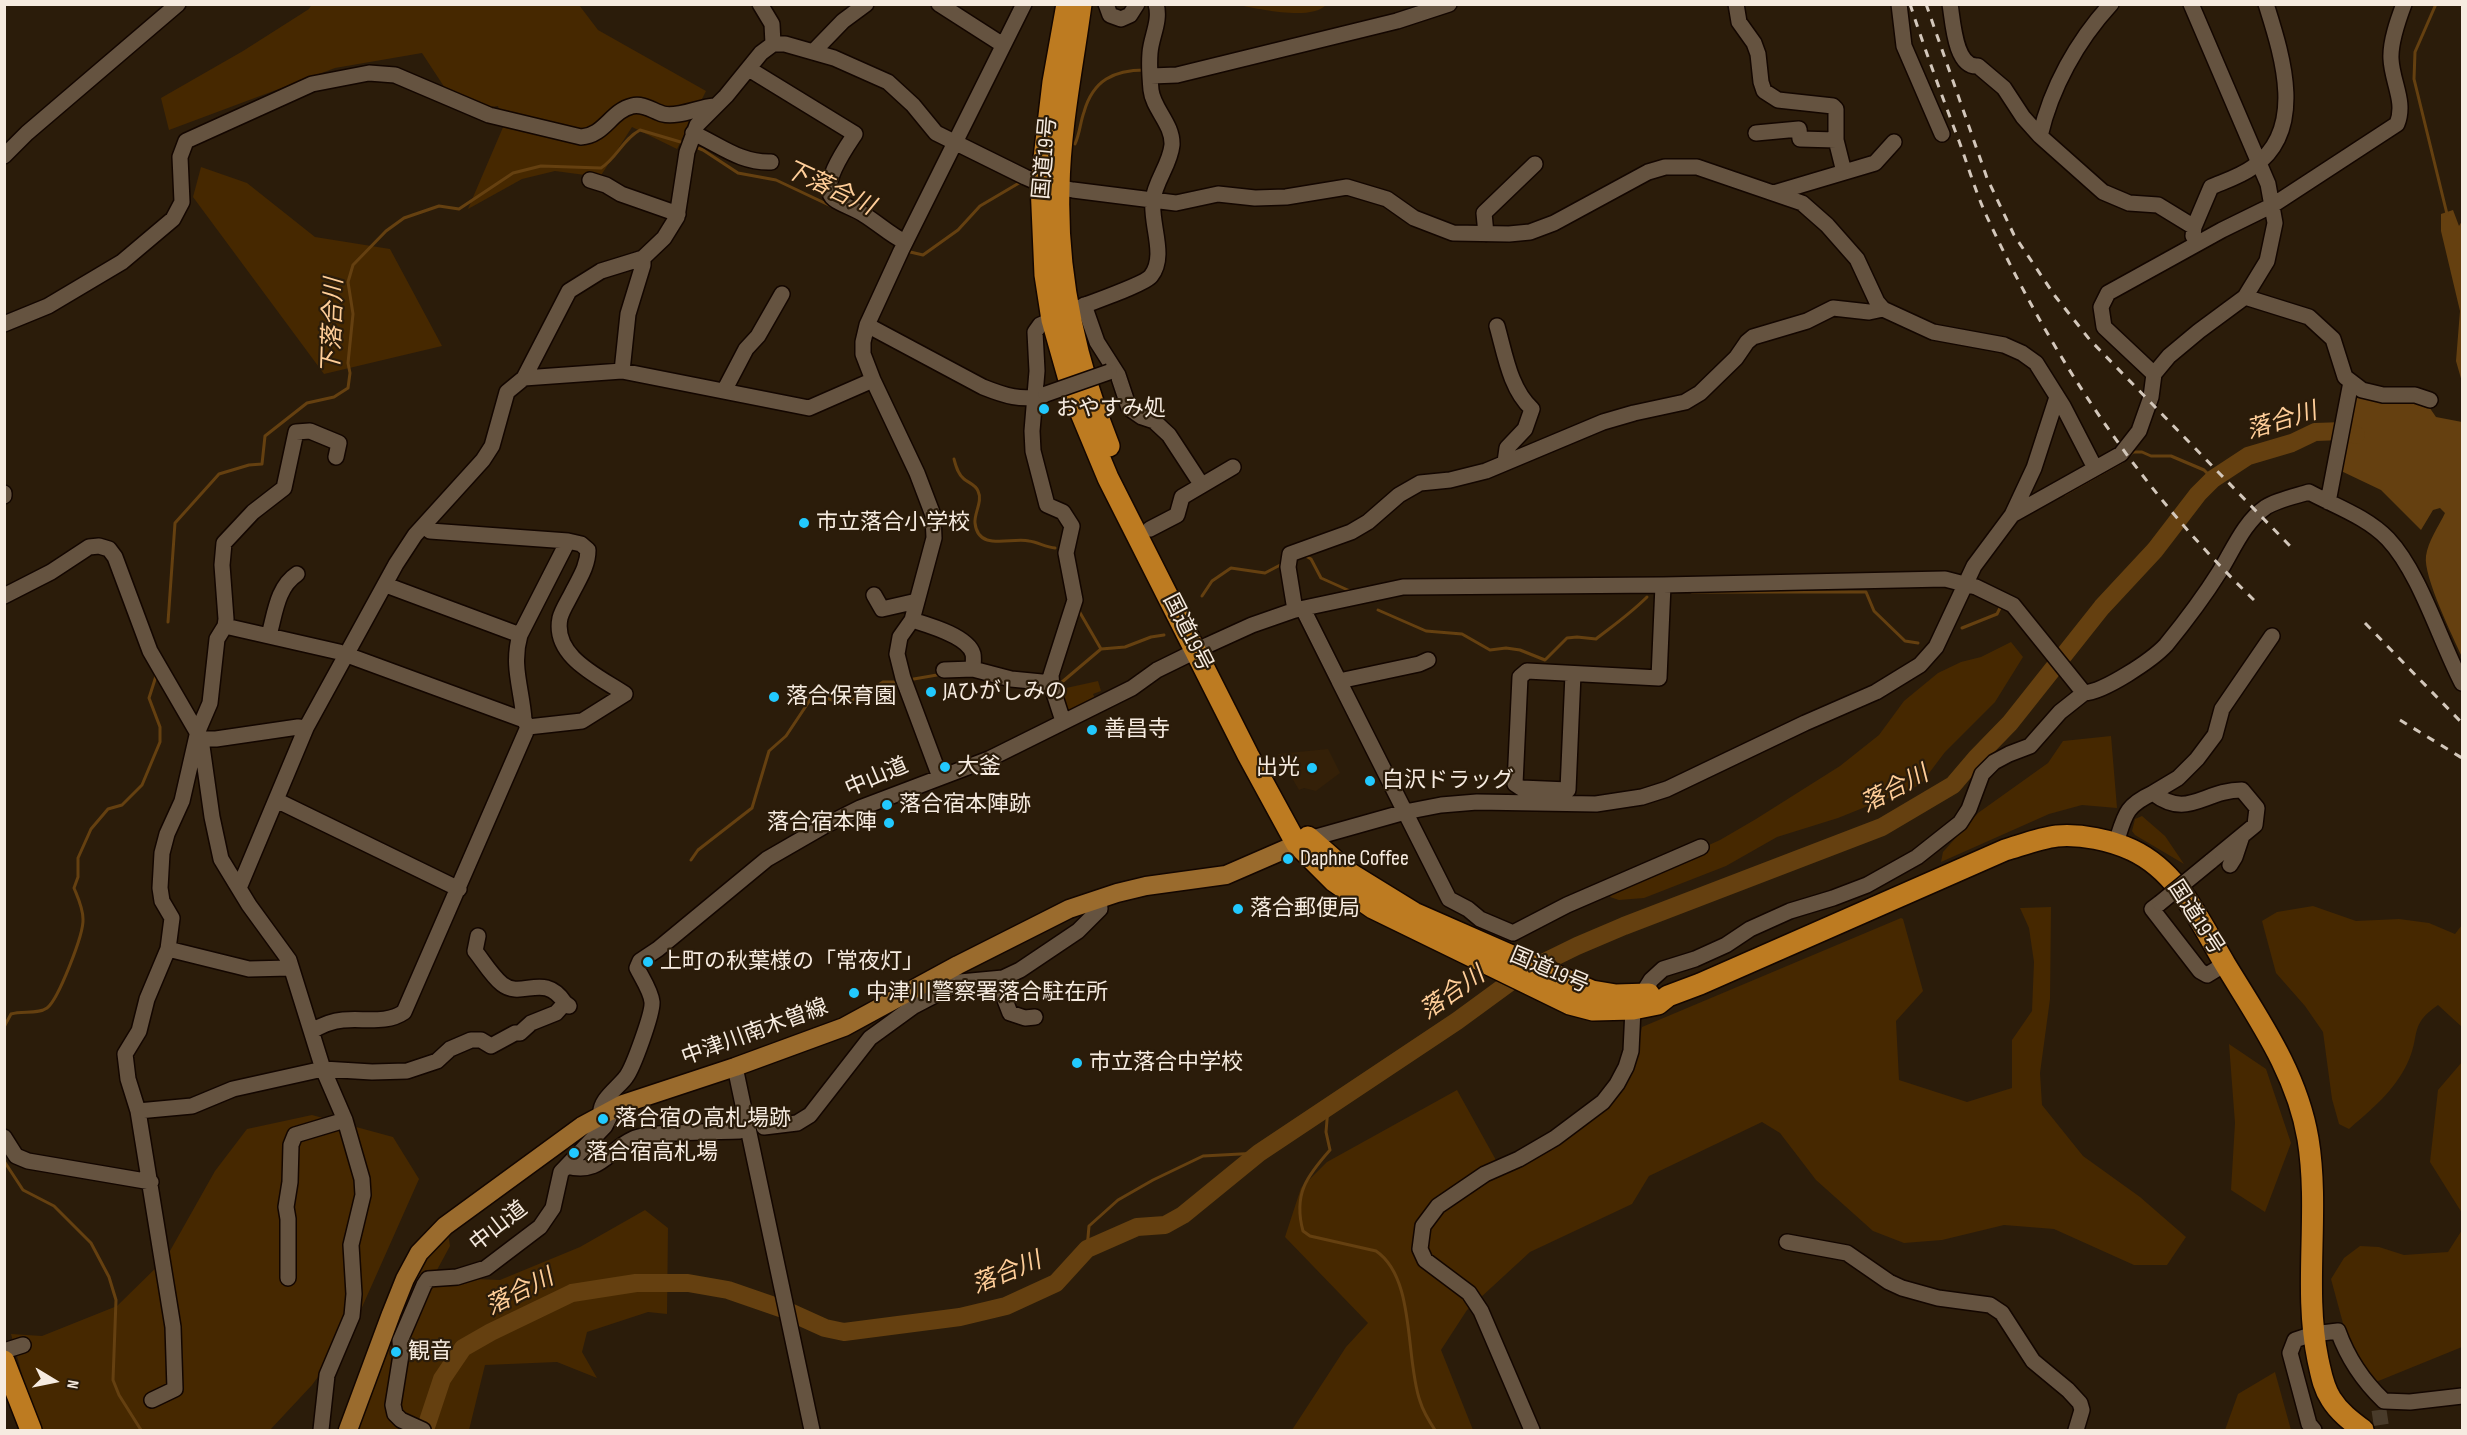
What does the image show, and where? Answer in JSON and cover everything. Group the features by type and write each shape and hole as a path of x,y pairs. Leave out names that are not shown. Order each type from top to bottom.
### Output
{"highway":[{"name":"国道19号","path":"1067,4 1053,82 1045,275 1068,312 1087,388 1119,468 1150,529 1248,755 1303,841 1334,881 1373,908 1497,959 1562,990 1593,1010 1637,1002 1658,1004 1668,996 2005,850 2056,836 2084,837 2116,843 2135,851 2161,868 2183,893 2272,1039 2290,1077 2303,1114 2311,1166 2313,1334 2324,1384 2331,1398 2343,1414 2362,1431"},
{"name":"国道19号","path":"1050,185 1081,4"},
{"name":"国道19号","path":"1068,312 1073,394 1108,478 1202,648"},
{"path":"4,1360 31,1431"},
{"path":"4,1400 17,1431"}],"main road":[{"name":"中津川南木曽線","path":"348,1431 391,1314 405,1279 419,1253 445,1226 565,1138 605,1112 844,1027 1045,920 1099,899 1146,886 1226,875 1303,841"}],"street":[{"path":"4,156 27,133 178,4"},
{"path":"760,4 772,24 773,44"},
{"path":"813,52 843,21 866,4"},
{"path":"939,4 1003,45"},
{"path":"940,777 897,654 900,637 912,620 934,538 933,515 917,473 873,380 863,354 863,342 867,325 903,246 1024,4"},
{"path":"1106,4 1110,15 1121,19 1130,15 1137,4"},
{"path":"1063,721 1052,683 1055,658 1075,600 1066,553 1072,526 1063,512 1047,505 1040,486 1033,451 1032,431 1040,396 1035,332 1040,325 1145,283 1153,275 1157,246 1153,200 1169,160 1172,137 1151,92 1150,53 1157,21 1156,4"},
{"path":"1151,70 1188,72 1397,21 1449,4"},
{"path":"1736,4 1739,22 1754,43 1758,54 1764,91 1778,100 1833,106 1836,109 1836,140 1844,172"},
{"path":"1899,4 1904,46 1942,134"},
{"path":"1950,4 1957,42 1965,64 1971,67 1978,66 2004,88 2023,117 2040,136 2103,192 2129,203 2158,205 2194,227"},
{"path":"2040,136 2046,107 2066,68 2111,4"},
{"path":"2012,514 2121,453 2139,431 2151,397 2154,374 2169,356 2245,297 2267,261 2273,241 2273,205 2260,162 2191,4"},
{"path":"2192,245 2194,227 2211,187 2260,162 2268,155 2281,134 2286,106 2285,76 2277,38 2266,4"},
{"path":"2154,374 2104,327 2101,307 2108,294 2192,245 2273,205 2397,124 2402,112 2391,58 2398,18 2404,4"},
{"path":"239,888 306,728 408,545 483,460 492,446 507,392 524,378 569,291 601,271 643,258 674,225 678,214 690,141 714,106 761,53 773,44 785,44 834,58 888,82 913,105 928,126 955,143 1050,185 1153,200 1176,203 1218,194 1255,198 1286,197 1347,187 1387,199 1414,218 1453,233 1530,232 1554,223 1648,172 1665,167 1697,167 1802,203 1827,225 1857,259 1877,302 1883,309 1933,332 2004,345 2022,353 2036,363 2095,468"},
{"path":"748,69 855,134 839,157 837,168 830,182 830,195 835,200 856,209 903,246"},
{"path":"4,324 48,306 122,262 173,219 182,202 180,157 186,141 312,84 369,73 394,75 489,115 581,138 591,137 624,109 634,105 665,115 714,106"},
{"path":"1756,133 1799,129 1800,139 1836,140"},
{"path":"690,141 753,161 771,162"},
{"path":"1774,193 1875,163 1894,142"},
{"path":"1486,234 1484,213 1535,164"},
{"path":"590,180 606,185 621,194 678,214"},
{"path":"622,371 628,314 643,265 643,258"},
{"path":"724,391 746,349 758,336 782,294"},
{"path":"2245,297 2309,318 2326,331 2333,339 2345,377 2351,382 2373,393 2415,394 2430,400"},
{"path":"1701,846 1568,905 1513,933 1480,919 1468,909 1449,899 1339,681 1299,609 1289,561 1294,551 1351,532 1368,522 1399,495 1420,483 1450,480 1486,471 1560,442 1603,422 1634,412 1685,402 1700,393 1736,358 1747,342 1754,338 1807,321 1833,308 1869,312 1883,309"},
{"path":"1068,312 1098,342 1129,408 1162,427 1201,484"},
{"path":"867,325 1000,394 1040,396 1112,371"},
{"path":"1497,326 1516,390 1532,409 1525,429 1507,448 1505,462"},
{"path":"524,378 622,371 809,408 873,380"},
{"path":"2328,502 2334,481 2351,382"},
{"path":"1303,841 1405,812 1441,805 1477,802 1596,804 1642,797 1667,789 1900,680 1920,665 1936,646 1965,584 1999,529 2012,514 2034,468 2057,397"},
{"path":"152,1400 175,1389 173,1327 151,1182 138,1111 128,1079 125,1054 139,1031 147,999 168,949 172,918 161,894 161,862 167,834 182,801 210,704 218,635 225,626 222,565 224,543 253,512 284,488 296,432 310,431 339,443 336,457"},
{"path":"1150,529 1177,515 1182,497 1233,467"},
{"path":"1532,1431 1494,1338 1469,1293 1425,1260 1420,1249 1423,1226 1438,1206 1485,1174 1520,1159 1555,1138 1603,1102 1617,1084 1626,1067 1637,1002 1651,980 1663,969 1716,950 1750,929 1790,910 1833,898 1867,885 1917,857 1960,823 1982,774 1994,762 2030,746 2080,689 2101,690 2132,671 2164,646 2219,573 2245,530 2266,507 2309,492 2373,527 2387,538 2399,552 2417,586 2463,683"},
{"path":"225,626 348,655 526,724 582,721 625,694 574,660 564,647 560,617 588,561 588,550 581,544 568,541 430,531 424,526"},
{"path":"312,1031 327,1023 341,1020 387,1019 397,1017 404,1012 459,889 526,724 515,663 520,635 568,541"},
{"path":"4,596 51,572 90,547 99,546 109,549 116,557 150,651 200,735 219,852 239,888 289,960 323,1069 345,1120 362,1179 363,1195 351,1245 354,1294 352,1317 327,1375 321,1431"},
{"path":"269,635 282,589 286,581 297,574"},
{"name":"中山道","path":"423,1431 401,1420 395,1414 393,1405 401,1355 400,1341 428,1279 457,1276 486,1268 540,1227 553,1208 559,1177 605,1126 609,1118 602,1106 628,1076 650,1015 652,1002 637,968 640,961 657,950 767,859 860,808 989,759 1132,688 1157,670 1252,625 1299,609 1403,587 1663,585 1945,579 1987,591 2013,605 2080,689"},
{"path":"386,585 520,635"},
{"path":"1573,674 1568,790 1521,788 1515,784 1520,677 1527,671 1659,678 1663,585"},
{"path":"874,595 882,609 917,601"},
{"path":"912,620 937,627 967,645 973,654 973,669"},
{"path":"2116,843 2126,811 2136,801 2178,778 2197,759 2215,735 2222,709 2272,636"},
{"path":"1339,681 1428,660"},
{"path":"944,670 973,669 1011,679 1052,683"},
{"path":"200,735 216,739 298,727 306,728"},
{"path":"2153,793 2163,801 2176,805 2187,805 2227,790 2242,790 2257,808 2255,825 2152,909 2200,971 2207,975 2225,964"},
{"path":"276,800 459,889"},
{"path":"2230,865 2242,836"},
{"path":"764,1127 797,1123 810,1115 870,1038 914,1006 960,982 1003,978 1020,970 1078,931 1100,909 1099,899"},
{"path":"138,1111 192,1106 233,1089 323,1069 372,1072 407,1071 437,1060 446,1055 450,1049 471,1040 481,1040 491,1046 519,1033 531,1023 548,1018 567,1005 557,992 546,987 520,989 503,985 475,951 478,936"},
{"path":"168,949 249,969 290,968"},
{"path":"1003,978 1005,1000 1010,1013 1025,1018 1035,1017"},
{"path":"735,1067 812,1431"},
{"path":"288,1278 286,1207 290,1182 291,1145 295,1135 345,1120"},
{"path":"567,1166 579,1169 591,1168 634,1138 650,1135 740,1131"},
{"path":"4,1137 16,1156 28,1161 151,1182"},
{"path":"1787,1242 1847,1252 1889,1282 1902,1288 1938,1298 1990,1305 2002,1312 2033,1361 2080,1403 2082,1410 2076,1431"},
{"path":"2314,1431 2309,1424 2290,1353 2295,1341 2313,1334 2338,1331 2345,1351 2382,1405 2463,1396"},
{"path":"4,1351 23,1345"}],"shaded area":[{"path":"312,4 579,5 598,30 706,91 677,149 632,127 600,177 555,171 522,179 468,209 504,125 498,106 460,111 422,53 335,68 169,130 161,98 243,51 309,9"},
{"path":"1238,5 1326,5 1319,10 1297,13"},
{"path":"201,167 247,183 315,237 390,249 442,346 324,374 193,197"},
{"path":"2453,210 2459,226 2462,221 2462,382 2456,361 2460,311 2441,231 2441,214"},
{"path":"2353,389 2427,404 2436,417 2462,422 2462,657 2440,606 2426,565 2429,545 2445,513 2440,508 2433,510 2421,530 2381,490 2339,470"},
{"path":"2011,642 2023,657 1995,702 1945,752 1920,785 1838,818 1777,837 1726,866 1644,898 1619,900 1610,897 1620,885 1720,840 1840,766 1879,735 1904,701 1938,673 1961,662 1981,657"},
{"path":"1098,681 1101,691 1093,694 1096,701 1065,715 1057,690"},
{"path":"2111,736 2117,808 2082,805 2049,814 1941,862 1943,852 1978,813 2048,763 2063,741"},
{"name":"出光","path":"1328,749 1340,773 1316,791 1304,788 1299,790 1278,754"},
{"path":"2142,816 2165,836 2184,864 2135,835 2132,831 2135,819"},
{"path":"2313,906 2356,921 2399,919 2429,923 2455,934 2462,925 2462,1027 2438,1005 2429,1012 2419,1025 2411,1054 2396,1083 2349,1129 2339,1124 2332,1099 2323,1032 2305,1006 2276,973 2262,921 2277,912"},
{"path":"2051,907 2050,999 2040,1073 2042,1105 2083,1156 2140,1197 2186,1237 2167,1265 2134,1265 2054,1229 2004,1225 1942,1240 1904,1243 1873,1231 1816,1180 1780,1133 1762,1122 1649,1176 1632,1204 1530,1252 1467,1310 1441,1350 1473,1430 1292,1430 1346,1347 1368,1323 1285,1237 1301,1188 1327,1162 1457,1090 1502,1171 1565,1137 1637,1054 1642,1027 1901,918 1923,991 1896,1021 1899,1080 1967,1102 2012,1088 2012,1040 2032,1011 2034,962 2029,928 2020,908"},
{"path":"2229,1044 2266,1069 2291,1143 2265,1212 2231,1190 2235,1123"},
{"path":"2462,1062 2462,1213 2430,1162 2438,1090"},
{"path":"312,1115 393,1137 419,1179 351,1332 312,1385 270,1430 37,1430 11,1334 42,1336 117,1306 166,1258 215,1171 247,1129"},
{"path":"645,1210 668,1228 667,1314 648,1312 587,1332 582,1352 597,1378 557,1362 485,1365 469,1430 357,1430 424,1261 448,1233 450,1246 437,1270 476,1279 500,1280 580,1247"},
{"path":"2462,1230 2462,1347 2371,1384 2347,1338 2331,1279 2344,1258 2360,1246 2379,1247 2404,1255 2448,1252"},
{"path":"2275,1372 2291,1430 2225,1430 2238,1394"}],"waterway":[{"path":"2436,4 2415,52 2414,79 2447,214"},
{"name":"下落合川","path":"1075,144 1088,101 1099,85 1114,75 1145,70"},
{"name":"下落合川","path":"168,622 175,523 219,474 249,465 262,464 265,436 307,403 334,397 348,388 353,314 348,282 353,265 386,231 404,218 439,206 459,209 513,173 541,166 601,168 629,138 640,130 684,143"},
{"name":"下落合川","path":"693,146 738,173 776,180 831,206"},
{"name":"下落合川","path":"906,251 923,255 958,230 980,206 1019,183"},
{"name":"落合川","path":"425,1430 442,1379 463,1348 572,1293 636,1283 688,1283 728,1290 783,1309 825,1328 844,1332 960,1317 1006,1306 1056,1283 1087,1249 1137,1227 1165,1225 1183,1215 1259,1153 1457,1021 1524,972 1624,926 1882,827 1953,785 2010,723 2102,607 2155,550 2198,494 2213,479 2248,456 2292,443 2315,432 2344,431 2356,435"},
{"path":"2065,494 2122,462 2133,452 2142,452 2151,456 2171,456 2204,470 2213,479"},
{"path":"954,459 960,475 978,491 980,499 975,523 977,532 982,537 996,541 1029,541 1055,548"},
{"path":"1304,555 1311,559 1321,578 1350,591"},
{"path":"1202,596 1212,581 1231,568 1265,573 1284,563"},
{"path":"1692,592 1866,592 1874,611 1905,641 1918,643"},
{"path":"1378,610 1426,631 1462,634 1490,650 1506,648 1520,650 1545,660 1567,638 1596,639 1647,597"},
{"path":"1962,628 1997,614 2000,608"},
{"path":"1079,611 1101,649"},
{"path":"1056,683 1062,682 1101,649 1125,647 1151,637 1164,635"},
{"name":"下落合川","path":"4,1027 11,1014 47,1008 63,980 75,952 83,919 74,888 78,877 78,858 91,829 108,809 122,805 142,785 160,742 160,727 149,698 157,673"},
{"path":"908,680 937,675"},
{"path":"691,860 698,850 752,808 769,751 786,736 814,694 835,701 848,701 860,697 883,682 898,682"},
{"path":"1328,1108 1326,1132 1330,1150 1304,1186 1300,1206 1303,1231 1310,1236 1376,1251 1389,1263 1404,1299 1415,1384 1426,1416 1435,1430"},
{"path":"1087,1249 1089,1226 1118,1200 1153,1180 1203,1156 1259,1153"},
{"name":"下落合川","path":"4,1161 23,1190 54,1206 91,1243 109,1277 116,1300 113,1380 119,1395 141,1430"}],"tunnel":[{"path":"2379,1410 2382,1430"}],"railway":[{"path":"1910,4 1983,208 2041,322 2103,422 2138,469 2174,515 2255,601"},
{"path":"1926,4 1987,178 2014,235 2055,296 2090,340 2290,546"},
{"path":"2365,623 2462,723"},
{"path":"2400,720 2462,758"}],"place":[{"name":"おやすみ処","path":"1044,409"},
{"name":"市立落合小学校","path":"804,523"},
{"name":"JAひがしみの","path":"931,692"},
{"name":"落合保育園","path":"774,697"},
{"name":"善昌寺","path":"1092,730"},
{"name":"大釜","path":"945,767"},
{"name":"出光","path":"1312,768"},
{"name":"白沢ドラッグ","path":"1370,781"},
{"name":"落合宿本陣跡","path":"887,805"},
{"name":"落合宿本陣","path":"889,823"},
{"name":"Daphne Coffee","path":"1288,859"},
{"name":"落合郵便局","path":"1238,909"},
{"name":"上町の秋葉様の「常夜灯」","path":"648,962"},
{"name":"中津川警察署落合駐在所","path":"854,993"},
{"name":"市立落合中学校","path":"1077,1063"},
{"name":"落合宿の高札場跡","path":"603,1119"},
{"name":"落合宿高札場","path":"574,1153"},
{"name":"観音","path":"396,1352"}]}
